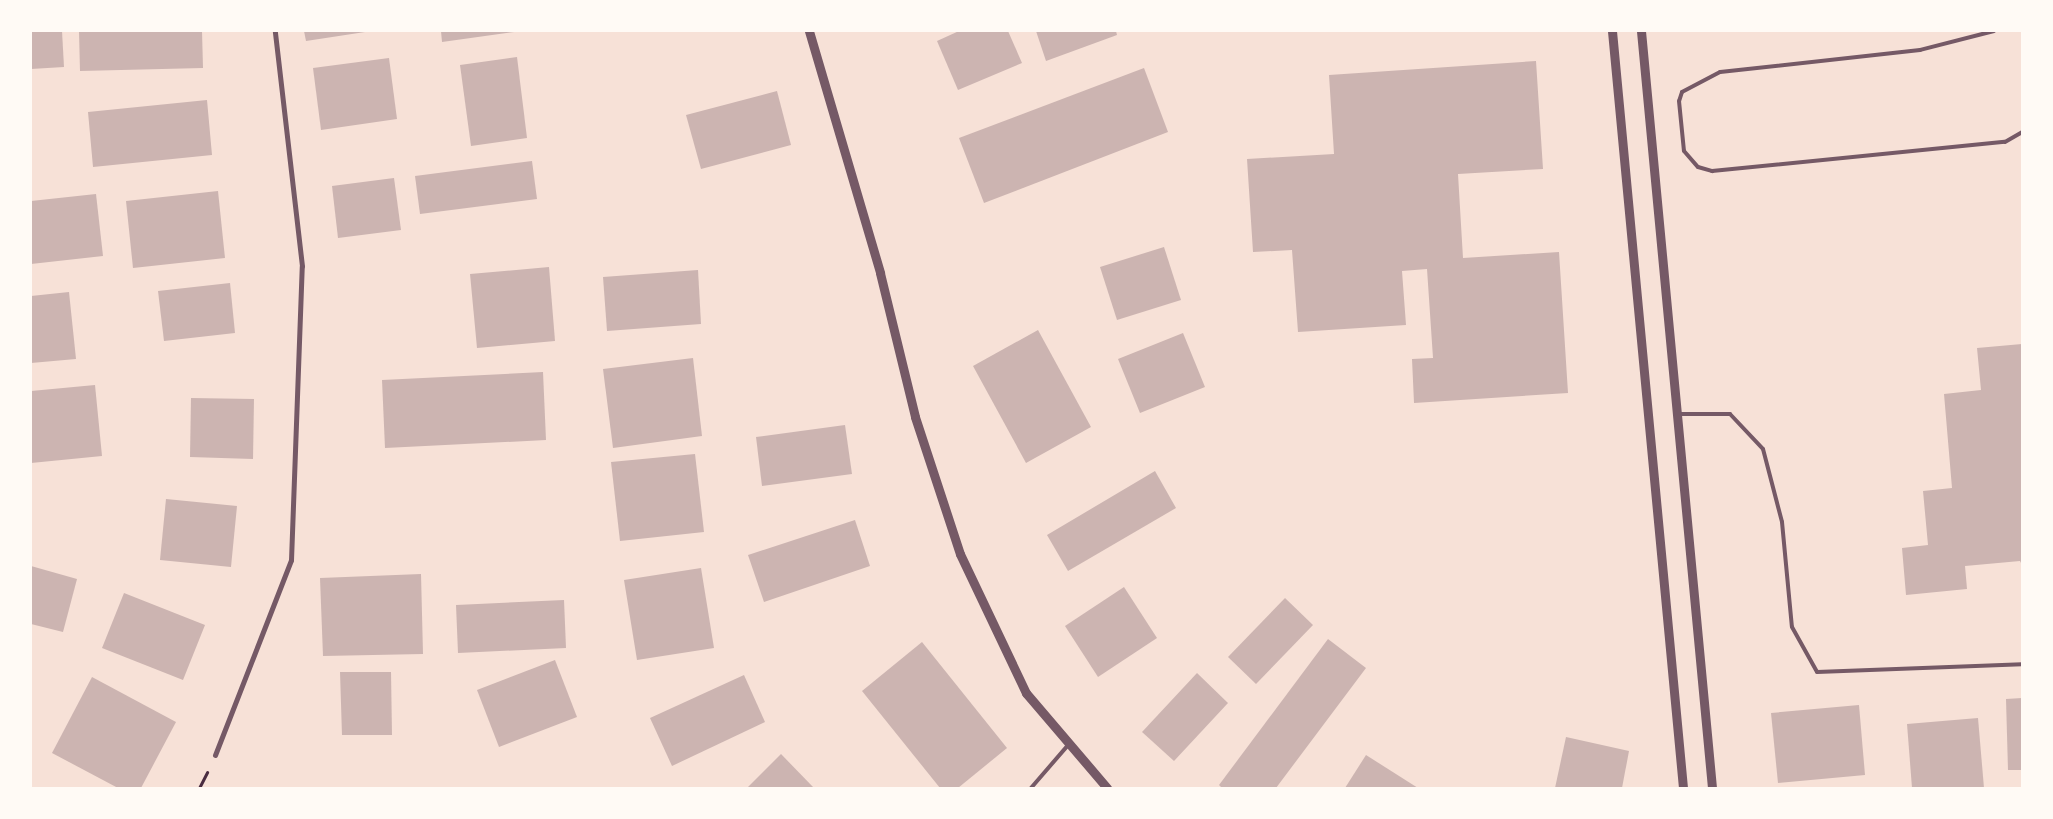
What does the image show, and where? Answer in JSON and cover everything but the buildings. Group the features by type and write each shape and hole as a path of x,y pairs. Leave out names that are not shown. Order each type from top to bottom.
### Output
{"street":[{"path":"214,755 291,560 302,266 275,31"},
{"path":"809,31 880,273 914,417 960,554 1026,692 1107,788"},
{"path":"1612,31 1682,788"},
{"path":"1641,31 1712,788"}],"lane":[{"path":"1994,31 1920,50 1720,72 1682,92 1680,101 1684,151 1698,167 1712,171 2005,142 2022,132"},
{"path":"1677,414 1730,414 1763,449 1782,522 1792,628 1817,672 2022,664"},
{"path":"1031,788 1069,744"}]}
